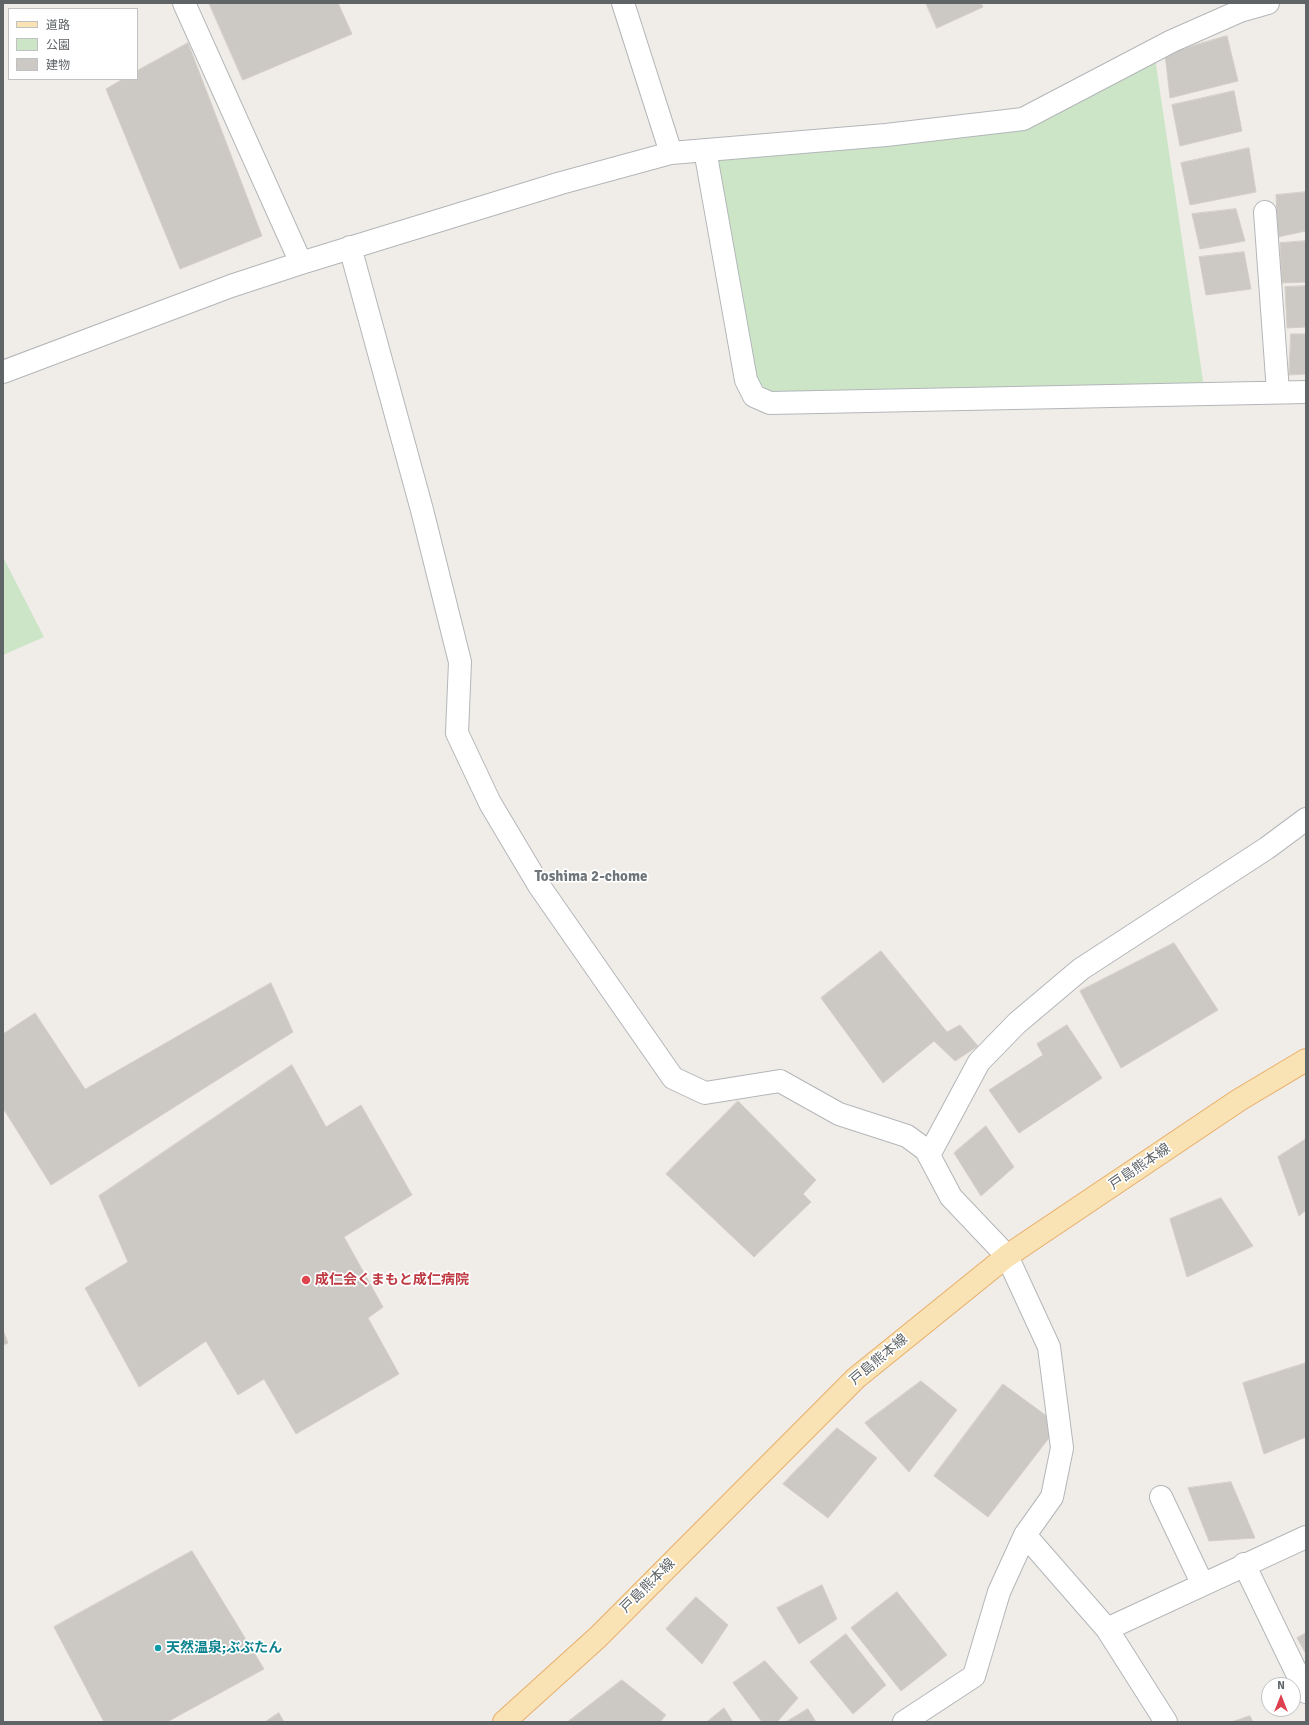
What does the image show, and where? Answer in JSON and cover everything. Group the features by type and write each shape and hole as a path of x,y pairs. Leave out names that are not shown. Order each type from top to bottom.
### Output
{"main road":[{"name":"戸島熊本線","path":"504,1722 598,1637 856,1378 1007,1256 1239,1100 1306,1060"}],"street":[{"path":"184,3 301,263"},
{"path":"623,3 671,154"},
{"path":"3,372 231,286 350,247 561,183 671,154 886,135 1023,119 1172,41 1240,11 1268,3"},
{"path":"705,150 746,380 754,396 770,403 1306,392"},
{"path":"1265,212 1278,392"},
{"path":"350,247 422,510 460,662 457,733 490,802 540,888 673,1078 705,1093 780,1081 839,1114 907,1136 926,1150 951,1197 1007,1256 1049,1347 1062,1448 1052,1497 1025,1535 999,1592 974,1676 912,1720"},
{"path":"929,1156 980,1062 1017,1023 1080,969 1267,848 1306,820"},
{"path":"1161,1497 1202,1583"},
{"path":"1025,1535 1107,1629 1166,1722"},
{"path":"1107,1629 1202,1583 1306,1537"},
{"path":"1244,1564 1306,1692"}],"green space":[{"path":"1154,51 1205,394 754,396 705,150 1023,119"},
{"path":"3,557 44,637 3,655"}],"building":[{"path":"209,3 338,3 352,34 243,80"},
{"path":"926,3 981,3 983,7 937,28"},
{"path":"1227,36 1238,81 1170,98 1165,54"},
{"path":"188,43 262,236 180,269 106,89 121,80 138,80 138,70"},
{"path":"1234,91 1242,131 1180,146 1172,105"},
{"path":"1249,148 1256,192 1190,205 1181,163"},
{"path":"1306,192 1306,231 1278,237 1276,195"},
{"path":"1236,209 1245,241 1200,249 1192,214"},
{"path":"1306,241 1306,282 1282,283 1280,243"},
{"path":"1244,252 1251,289 1206,295 1199,257"},
{"path":"1306,286 1306,327 1287,328 1285,287"},
{"path":"1291,334 1306,334 1306,374 1289,375"},
{"path":"1174,943 1218,1010 1121,1068 1080,991"},
{"path":"881,951 947,1032 960,1025 978,1046 955,1061 934,1041 883,1083 821,998"},
{"path":"271,983 293,1032 51,1185 3,1108 3,1034 35,1013 85,1089"},
{"path":"1067,1025 1102,1078 1019,1133 989,1090 1043,1055 1037,1044"},
{"path":"292,1065 326,1127 361,1105 412,1195 344,1237 383,1307 368,1318 399,1374 296,1434 264,1379 238,1395 206,1341 139,1387 85,1288 128,1262 99,1196"},
{"path":"738,1101 816,1180 803,1194 811,1202 754,1257 666,1174"},
{"path":"986,1126 1014,1167 981,1196 954,1153"},
{"path":"1306,1139 1306,1210 1299,1216 1278,1157"},
{"path":"1221,1198 1253,1246 1187,1277 1170,1219"},
{"path":"3,1330 8,1343 3,1345"},
{"path":"1306,1363 1306,1437 1264,1454 1243,1383"},
{"path":"921,1381 957,1410 909,1472 865,1423"},
{"path":"1003,1384 1059,1425 988,1517 934,1476"},
{"path":"837,1428 877,1458 828,1518 783,1484"},
{"path":"1231,1482 1255,1538 1209,1541 1188,1488"},
{"name":"天然温泉;ぶぶたん","path":"192,1551 264,1669 167,1722 104,1722 54,1627"},
{"path":"822,1585 837,1619 799,1644 777,1608"},
{"path":"897,1592 947,1655 901,1691 851,1628"},
{"path":"696,1597 728,1625 702,1664 666,1629"},
{"path":"1306,1633 1306,1654 1297,1638"},
{"path":"846,1634 886,1685 853,1714 810,1662"},
{"path":"765,1661 798,1698 777,1722 762,1722 733,1683"},
{"path":"622,1680 666,1715 660,1722 569,1721"},
{"path":"724,1708 733,1722 707,1722"},
{"path":"808,1709 816,1722 786,1722"},
{"path":"279,1713 284,1722 265,1722"},
{"path":"1250,1716 1253,1722 1232,1722"}],"place":[{"name":"成仁会くまもと成仁病院","path":"306,1280"},
{"name":"天然温泉;ぶぶたん","path":"158,1648"}],"district":[{"name":"Toshima 2-chome","path":"591,877"}]}
